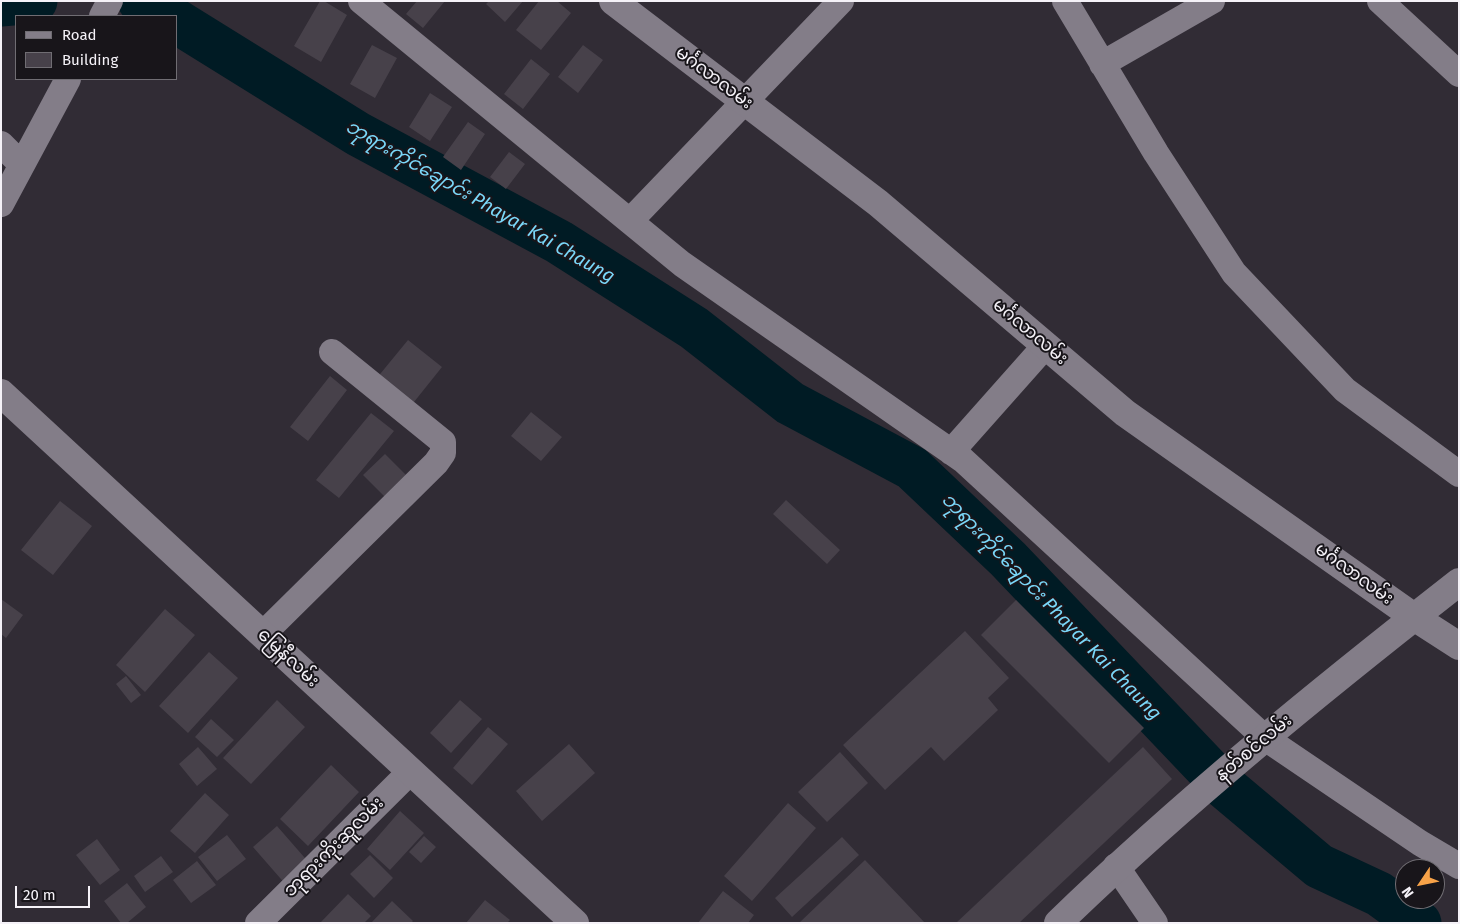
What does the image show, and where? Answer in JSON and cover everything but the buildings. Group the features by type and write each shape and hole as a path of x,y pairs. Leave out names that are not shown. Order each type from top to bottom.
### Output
{"street":[{"path":"103,15 110,1"},
{"path":"361,1 682,264 963,460 1265,738 1420,843 1459,866"},
{"name":"မင်္ဂလာလမ်း","path":"613,1 878,203 1125,413 1414,617 1459,646"},
{"path":"630,221 841,1"},
{"path":"1065,1 1156,153 1234,273 1345,390 1459,474"},
{"path":"1102,64 1212,1"},
{"path":"1380,1 1459,74"},
{"path":"1,204 67,80"},
{"path":"1,144 22,165"},
{"path":"951,452 1046,345"},
{"path":"263,634 436,463 443,453 443,442 332,352"},
{"name":"မြေနီလမ်း","path":"1,393 575,923"},
{"name":"နတ်စင်လမ်း","path":"1058,923 1116,866 1265,738 1459,582"},
{"name":"ဘုရားကိုးဆူလမ်း","path":"258,923 411,771"},
{"path":"1116,866 1155,923"}],"waterway":[{"name":"ဘုရားကိုင်ချောင်း Phayar Kai Chaung","path":"1,4 35,1"},
{"name":"ဘုရားကိုင်ချောင်း Phayar Kai Chaung","path":"140,1 147,3 166,15"},
{"name":"ဘုရားကိုင်ချောင်း Phayar Kai Chaung","path":"178,22 358,134 559,242 694,328 790,403 912,468 1008,559 1225,787 1319,866 1379,894 1419,923"}]}
